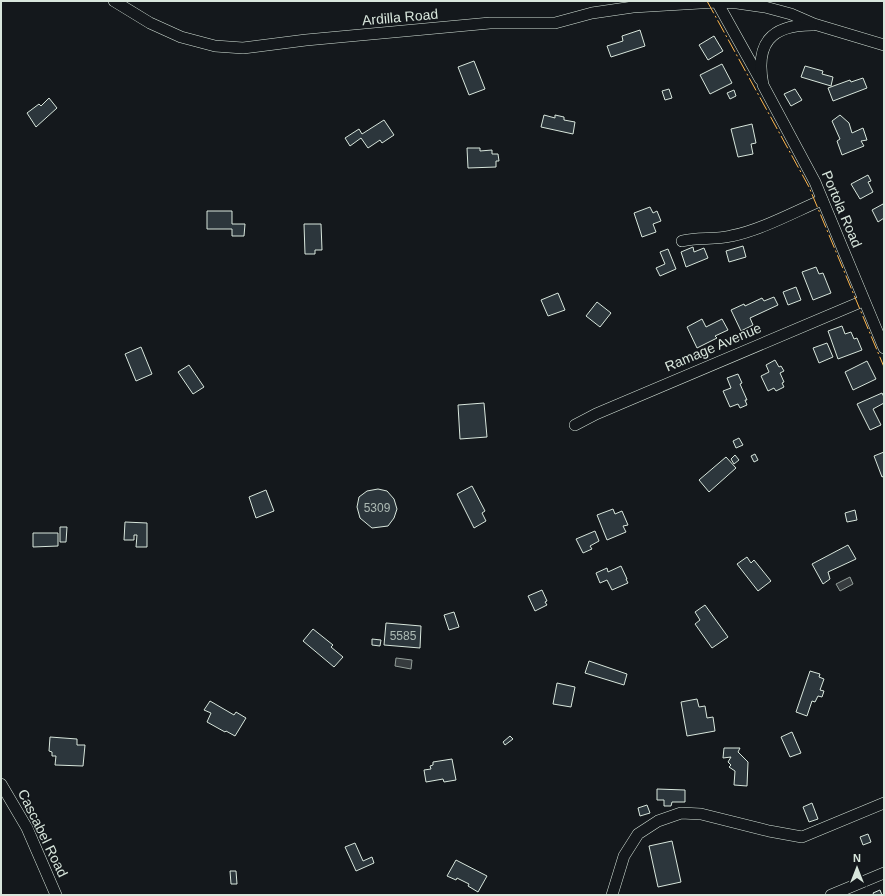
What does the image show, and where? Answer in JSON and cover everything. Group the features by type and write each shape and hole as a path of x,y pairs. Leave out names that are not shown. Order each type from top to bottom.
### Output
{"street":[{"name":"Ardilla Road","path":"114,1 150,23 181,37 215,46 243,48 306,40 490,23 556,23 592,14 633,8 701,2 737,3 765,7 791,14 814,24 884,45"},
{"name":"Portola Road","path":"717,2 815,182 884,348"},
{"name":"Portola Road","path":"763,85 760,72 760,59 762,51 771,37 778,31 785,28 814,24"},
{"path":"682,241 695,238 730,237 751,230 822,200"},
{"name":"Ramage Avenue","path":"575,425 603,411 863,300"},
{"name":"Cascabel Road","path":"1,784 27,828 56,895"},
{"path":"612,895 624,856 638,834 658,821 681,813 700,814 769,831 802,837 884,803"},
{"path":"831,895 884,873"}],"shaded area":[{"path":"850,577 853,584 840,591 836,584"},
{"path":"396,658 412,660 411,669 395,666"}],"building":[{"path":"640,30 645,46 611,57 607,46 623,41 622,36"},
{"path":"714,36 723,51 708,60 699,45"},
{"path":"474,61 485,89 469,95 458,67"},
{"path":"722,64 732,83 710,94 700,75"},
{"path":"805,66 823,71 822,74 833,77 831,86 801,77"},
{"path":"863,78 867,88 833,101 828,88 850,80 851,82"},
{"path":"669,89 672,98 665,100 662,91"},
{"path":"795,89 802,100 791,106 784,94"},
{"path":"734,90 736,96 730,99 727,93"},
{"path":"49,98 57,108 36,127 27,113 39,104 41,106"},
{"path":"544,115 555,118 555,115 564,117 564,120 575,122 573,134 541,127"},
{"path":"840,115 849,123 852,133 863,128 867,140 861,141 864,146 842,155 837,141 840,139 832,121"},
{"path":"384,120 394,135 382,143 380,140 368,148 361,138 350,146 345,138 359,129 362,134"},
{"path":"752,124 756,143 751,144 753,154 738,157 731,129"},
{"path":"467,148 480,148 480,151 492,150 492,154 498,154 499,161 496,161 496,167 468,168"},
{"path":"868,175 871,181 868,182 873,192 860,199 851,184"},
{"path":"883,204 884,218 878,222 872,210"},
{"path":"650,207 653,213 657,211 661,221 653,224 656,232 642,237 634,213"},
{"path":"207,211 232,211 232,224 245,224 244,236 232,236 232,229 207,229"},
{"path":"304,224 321,224 322,250 315,250 315,254 305,254"},
{"path":"743,246 746,257 729,262 726,251"},
{"path":"693,247 694,252 704,248 708,258 686,267 681,252"},
{"path":"668,249 676,269 660,276 656,268 665,264 660,252"},
{"path":"816,267 819,274 823,273 831,293 813,300 802,272"},
{"path":"796,287 801,300 788,305 783,292"},
{"path":"558,293 565,310 548,316 541,300"},
{"path":"774,297 778,305 750,318 753,325 741,331 731,310 744,304 745,306 762,298 764,301"},
{"path":"597,302 611,313 600,327 586,316"},
{"path":"702,319 706,327 722,319 728,330 715,336 717,338 697,348 687,327"},
{"path":"842,326 845,334 851,332 854,339 857,338 862,350 838,359 828,331"},
{"path":"827,343 833,357 819,363 813,348"},
{"path":"141,347 152,374 136,381 125,354"},
{"path":"775,360 779,367 781,366 784,371 780,373 784,382 782,383 784,387 776,391 774,388 768,391 761,376 769,372 766,365"},
{"path":"867,361 876,379 853,390 845,372"},
{"path":"189,365 204,387 193,394 178,372"},
{"path":"738,374 742,383 740,384 747,400 745,400 747,405 740,408 738,404 730,407 723,391 731,388 727,378"},
{"path":"882,393 884,403 873,409 881,425 870,430 857,404"},
{"path":"484,403 487,437 460,439 458,405"},
{"path":"739,438 743,445 736,448 733,441"},
{"path":"884,452 884,476 882,477 874,456"},
{"path":"755,454 758,460 754,462 751,456"},
{"path":"735,455 739,460 734,464 731,459"},
{"path":"726,457 736,468 709,492 699,480"},
{"path":"472,486 485,511 482,513 486,521 474,528 457,494"},
{"path":"378,489 387,491 394,499 397,509 394,518 388,526 372,528 360,518 357,507 359,497 367,491"},
{"path":"266,490 274,511 256,518 249,497"},
{"path":"613,509 615,514 622,511 628,525 623,526 626,532 607,540 597,515"},
{"path":"855,510 857,520 847,522 845,513"},
{"path":"125,522 147,523 147,547 136,547 137,535 134,535 134,540 124,540"},
{"path":"60,527 67,527 66,542 60,542"},
{"path":"595,531 599,541 590,546 592,549 583,553 576,539"},
{"path":"33,533 58,533 58,546 33,547"},
{"path":"848,545 856,559 828,572 830,579 823,584 812,564"},
{"path":"747,557 751,563 754,560 771,581 758,591 737,564"},
{"path":"621,566 628,583 612,590 607,580 600,583 596,573 607,568 608,572"},
{"path":"542,590 547,601 545,602 547,605 535,611 528,596"},
{"path":"705,605 728,637 712,648 695,624 700,620 695,612"},
{"path":"454,612 459,627 449,630 444,615"},
{"path":"386,623 421,626 420,648 384,645"},
{"path":"313,629 333,645 331,647 343,657 334,667 303,641"},
{"path":"372,639 381,640 380,646 372,645"},
{"path":"589,661 627,674 624,685 585,673"},
{"path":"810,671 820,674 819,677 824,679 820,690 824,691 822,697 818,696 815,702 812,701 807,716 796,712"},
{"path":"557,683 575,687 571,707 553,704"},
{"path":"697,699 699,707 705,706 707,718 713,717 715,731 687,736 681,702"},
{"path":"210,701 234,715 236,712 246,718 235,736 207,722 211,713 204,710"},
{"path":"792,732 801,753 790,757 781,737"},
{"path":"510,736 513,739 505,745 503,742"},
{"path":"50,737 77,739 77,745 85,745 83,766 55,765 56,756 52,756 52,752 49,751"},
{"path":"724,748 740,748 738,752 748,762 747,786 734,785 735,771 729,767 731,765 728,762 731,757 723,758"},
{"path":"452,759 456,780 444,782 443,779 426,782 424,770 431,769 430,766 433,765 433,762"},
{"path":"657,789 685,790 685,802 672,802 671,806 664,806 664,800 657,800"},
{"path":"812,803 818,819 809,822 803,807"},
{"path":"647,805 650,813 640,816 638,808"},
{"path":"868,834 871,842 863,845 860,837"},
{"path":"672,841 681,882 658,887 649,846"},
{"path":"355,843 363,861 372,857 374,863 356,871 345,847"},
{"path":"456,860 487,876 478,892 468,886 469,884 457,878 456,880 447,876"},
{"path":"230,871 236,871 237,884 231,884"},
{"path":"880,890 882,895 874,895 873,893"}],"power":[{"path":"707,1 809,187 884,367"}]}
